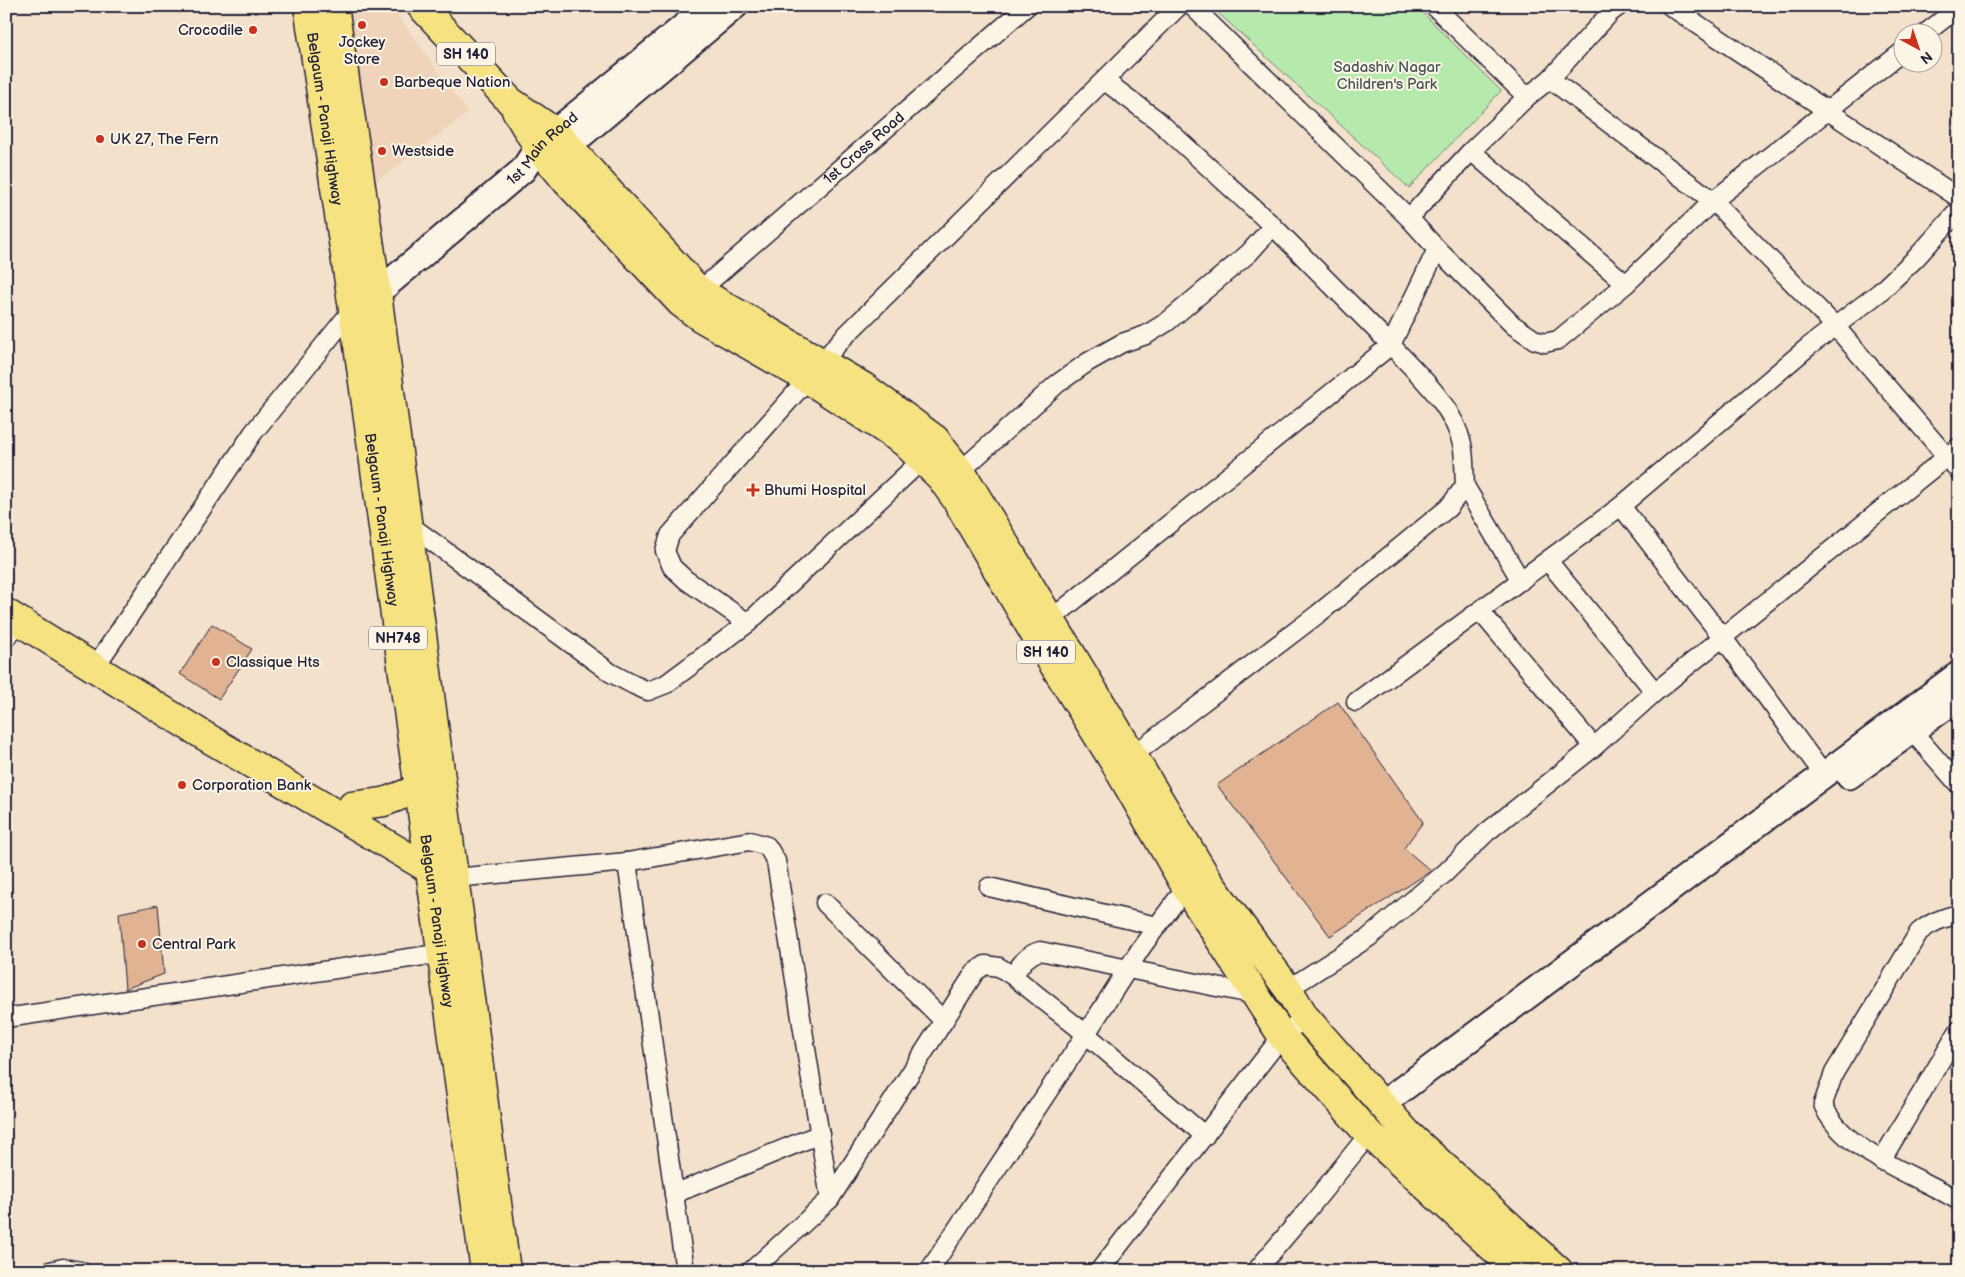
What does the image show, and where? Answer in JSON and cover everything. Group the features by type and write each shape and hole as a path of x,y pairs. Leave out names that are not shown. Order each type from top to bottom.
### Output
{"main road":[{"name":"Belgaum - Panaji Highway","path":"308,6 353,309 418,789 440,863"},
{"name":"Belgaum - Panaji Highway","path":"334,6 377,293 407,523 440,863 452,952 485,1271"},
{"name":"SH 140","path":"421,6 553,147 699,291 815,371 923,459 953,478 1050,620 1209,882 1288,989 1305,1017 1408,1134 1559,1271"},
{"name":"SH 140","path":"553,147 567,182 681,303 700,317 815,371 864,387 926,432 943,448 953,478 1034,633 1116,766 1186,887 1282,1036 1369,1134 1518,1271"},
{"path":"9,617 102,658 352,806 440,863"},
{"path":"9,617 203,735 440,863"},
{"path":"352,806 384,802 418,789"},
{"name":"Belgaum - Panaji Highway","path":"452,952 506,1271"}],"street":[{"name":"1st Main Road","path":"377,293 553,147 709,6"},
{"path":"553,147 735,6"},
{"name":"1st Cross Road","path":"699,291 1027,6"},
{"path":"748,623 686,580 672,567 664,551 670,535 850,331 1179,6"},
{"path":"1192,6 1410,218 1437,249 1513,325 1534,340 1545,343 1558,340 1626,284 1713,201 1829,112 1892,60"},
{"path":"1434,6 1527,97"},
{"path":"1410,218 1471,151 1527,97 1550,79 1611,12 1619,6"},
{"path":"1670,6 1959,198"},
{"path":"1940,22 1959,7"},
{"path":"1550,79 1713,201 1835,326 1952,452 1959,471"},
{"path":"1105,81 1157,120 1273,226 1391,345 1446,405 1457,427 1463,446 1465,486 1521,581"},
{"path":"1471,151 1626,284"},
{"path":"1356,702 1621,506 1835,326 1880,292 1959,210"},
{"path":"953,478 1057,384 1088,362 1122,343 1146,335 1167,322 1249,253 1273,226"},
{"path":"1050,620 1391,345 1437,249"},
{"path":"102,658 253,433 353,309"},
{"path":"1288,989 1368,938 1445,873 1487,832 1594,747 1655,692 1952,452"},
{"path":"407,523 611,672 648,691 666,684 748,623 923,459"},
{"path":"1132,756 1318,614 1448,508 1465,486"},
{"path":"1621,506 1723,638 1824,775"},
{"path":"1548,561 1655,692"},
{"path":"1480,611 1594,747"},
{"path":"1387,1111 1834,787 1906,725 1959,674"},
{"path":"1256,1271 1387,1111 1824,775 1906,725 1958,699"},
{"path":"1906,725 1959,785"},
{"path":"440,863 627,862 750,841 767,846 776,861 830,1199"},
{"path":"627,862 684,1271"},
{"path":"989,887 1157,926"},
{"path":"929,1271 1127,969 1186,887"},
{"path":"825,903 944,1021"},
{"path":"1957,1195 1881,1160 1840,1131 1828,1117 1823,1104 1834,1073 1919,932 1927,925 1941,918 1959,914"},
{"path":"1013,976 1026,958 1040,951 1256,995"},
{"path":"6,1018 452,952"},
{"path":"751,1271 830,1199 975,972 985,965 999,967 1013,976 1086,1034 1205,1136"},
{"path":"1099,1271 1282,1036 1305,1017"},
{"path":"1881,1160 1959,1030"},
{"path":"674,1194 820,1134"},
{"path":"50,1271 63,1268 81,1271"}],"shaded area":[{"path":"363,6 391,6 468,113 377,181 343,13"}],"green space":[{"name":"Sadashiv Nagar Children's Park","path":"1219,6 1416,6 1501,91 1409,188 1215,10"}],"building":[{"name":"Classique Hts","path":"212,624 252,649 219,699 180,674"},
{"path":"1338,702 1423,822 1404,848 1431,871 1330,936 1217,785"},
{"name":"Central Park","path":"158,905 164,974 125,989 119,913"}],"place":[{"name":"Jockey Store","path":"362,25"},
{"name":"Crocodile","path":"253,30"},
{"name":"Barbeque Nation","path":"384,82"},
{"name":"UK 27, The Fern","path":"100,139"},
{"name":"Westside","path":"382,151"},
{"name":"Bhumi Hospital","path":"753,490"},
{"name":"Classique Hts","path":"216,662"},
{"name":"Corporation Bank","path":"182,785"},
{"name":"Central Park","path":"142,944"}]}
